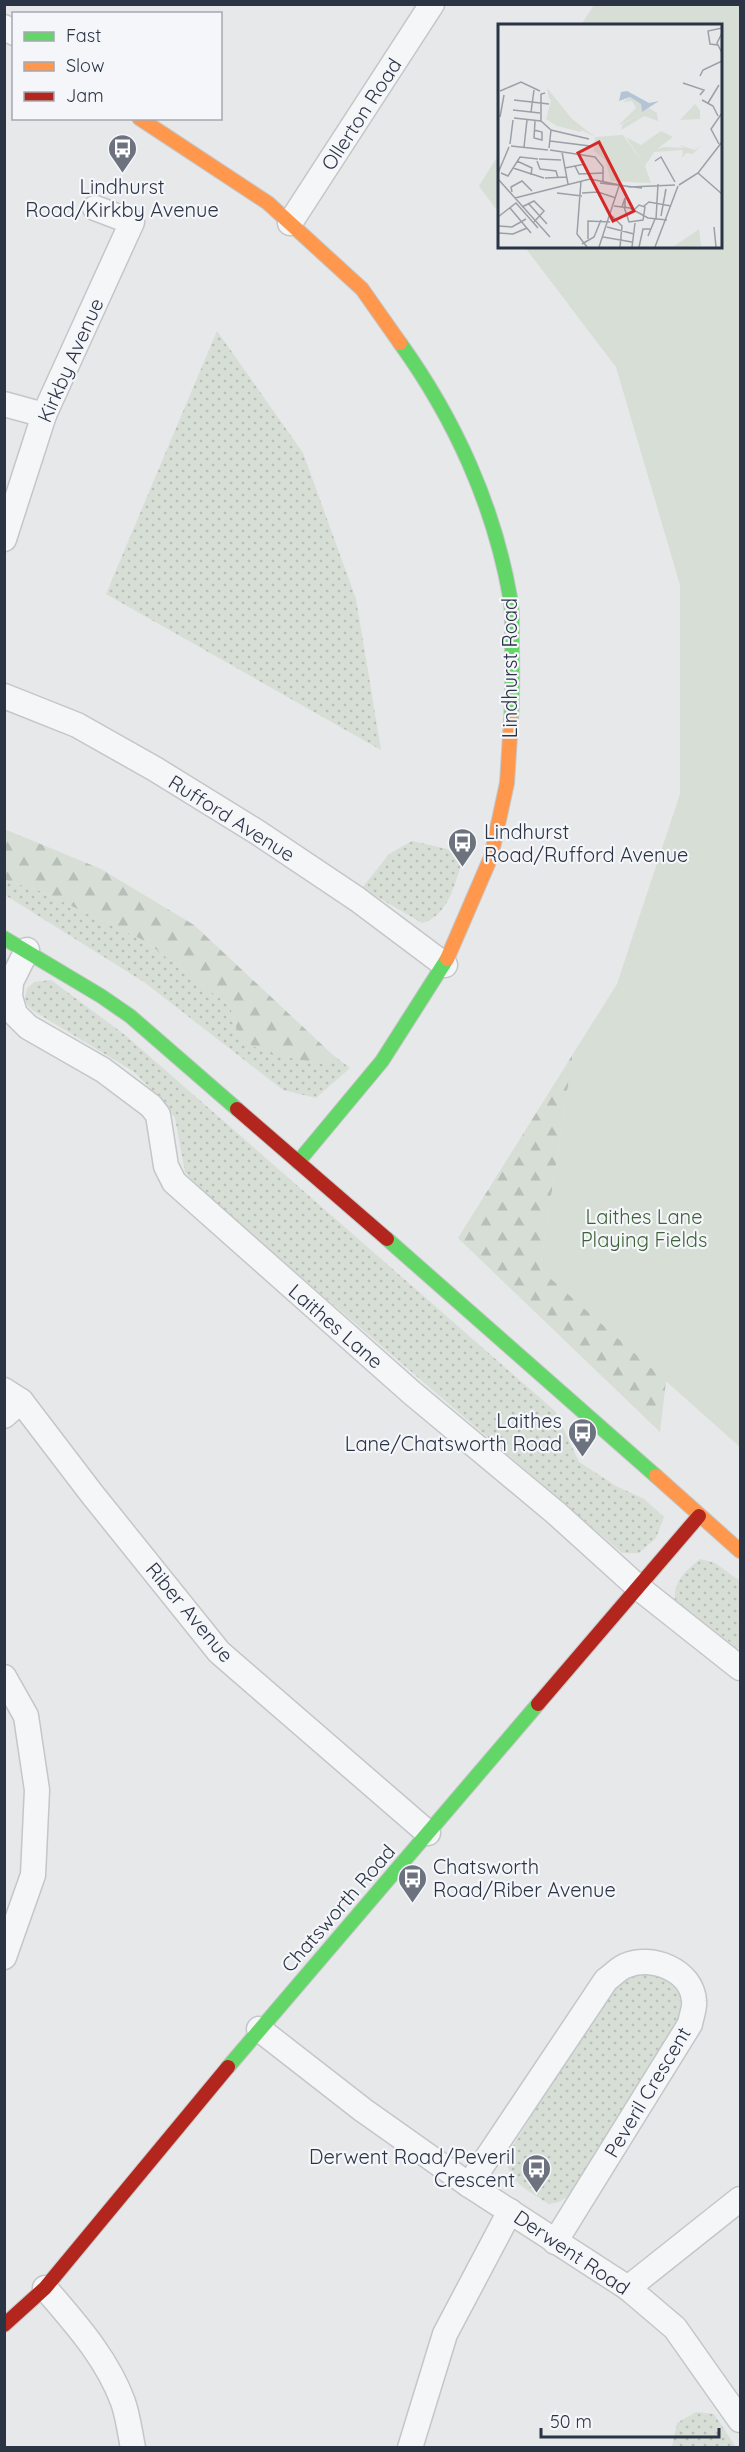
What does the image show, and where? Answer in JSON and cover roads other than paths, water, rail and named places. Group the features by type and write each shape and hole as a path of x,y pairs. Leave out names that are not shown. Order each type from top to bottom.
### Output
{"street":[{"name":"Ollerton Road","path":"290,223 432,4"},
{"name":"Lindhurst Road","path":"142,120 268,203 362,289 429,383 476,478 497,539 511,599 513,693 507,783 491,857 445,966 382,1061 298,1162"},
{"name":"Kirkby Avenue","path":"4,539 44,415 132,222 95,208"},
{"path":"4,404 44,415"},
{"name":"Rufford Avenue","path":"4,696 77,725 155,769 257,832 330,881 445,966"},
{"path":"4,939 27,950 130,1016 499,1336 741,1551"},
{"name":"Laithes Lane","path":"27,950 11,982 10,996 15,1014 28,1027 103,1070 151,1106 158,1115 166,1166 174,1182 412,1393 556,1513 639,1588 741,1668"},
{"name":"Riber Avenue","path":"10,1402 92,1494 219,1652 428,1833"},
{"name":"Chatsworth Road","path":"4,2325 45,2288 259,2030 699,1516"},
{"path":"4,1677 26,1716 37,1790 33,1875 4,1957"},
{"name":"Peveril Crescent","path":"469,2185 606,1980 625,1966 644,1961 660,1964 678,1972 690,1987 694,2001 690,2024 555,2242"},
{"name":"Derwent Road","path":"259,2030 363,2110 469,2185 628,2288 675,2328 741,2420"},
{"path":"628,2288 741,2199"},
{"path":"410,2448 445,2334 510,2211"},
{"path":"45,2288 82,2331 105,2366 123,2403 133,2448"}],"place":[{"name":"Lindhurst Road/Kirkby Avenue","path":"122,174"},
{"name":"Lindhurst Road/Rufford Avenue","path":"463,868"},
{"name":"Laithes Lane/Chatsworth Road","path":"583,1458"},
{"name":"Chatsworth Road/Riber Avenue","path":"412,1904"},
{"name":"Derwent Road/Peveril Crescent","path":"536,2194"}],"park label":[{"name":"Laithes Lane Playing Fields","path":"644,1228"}]}
